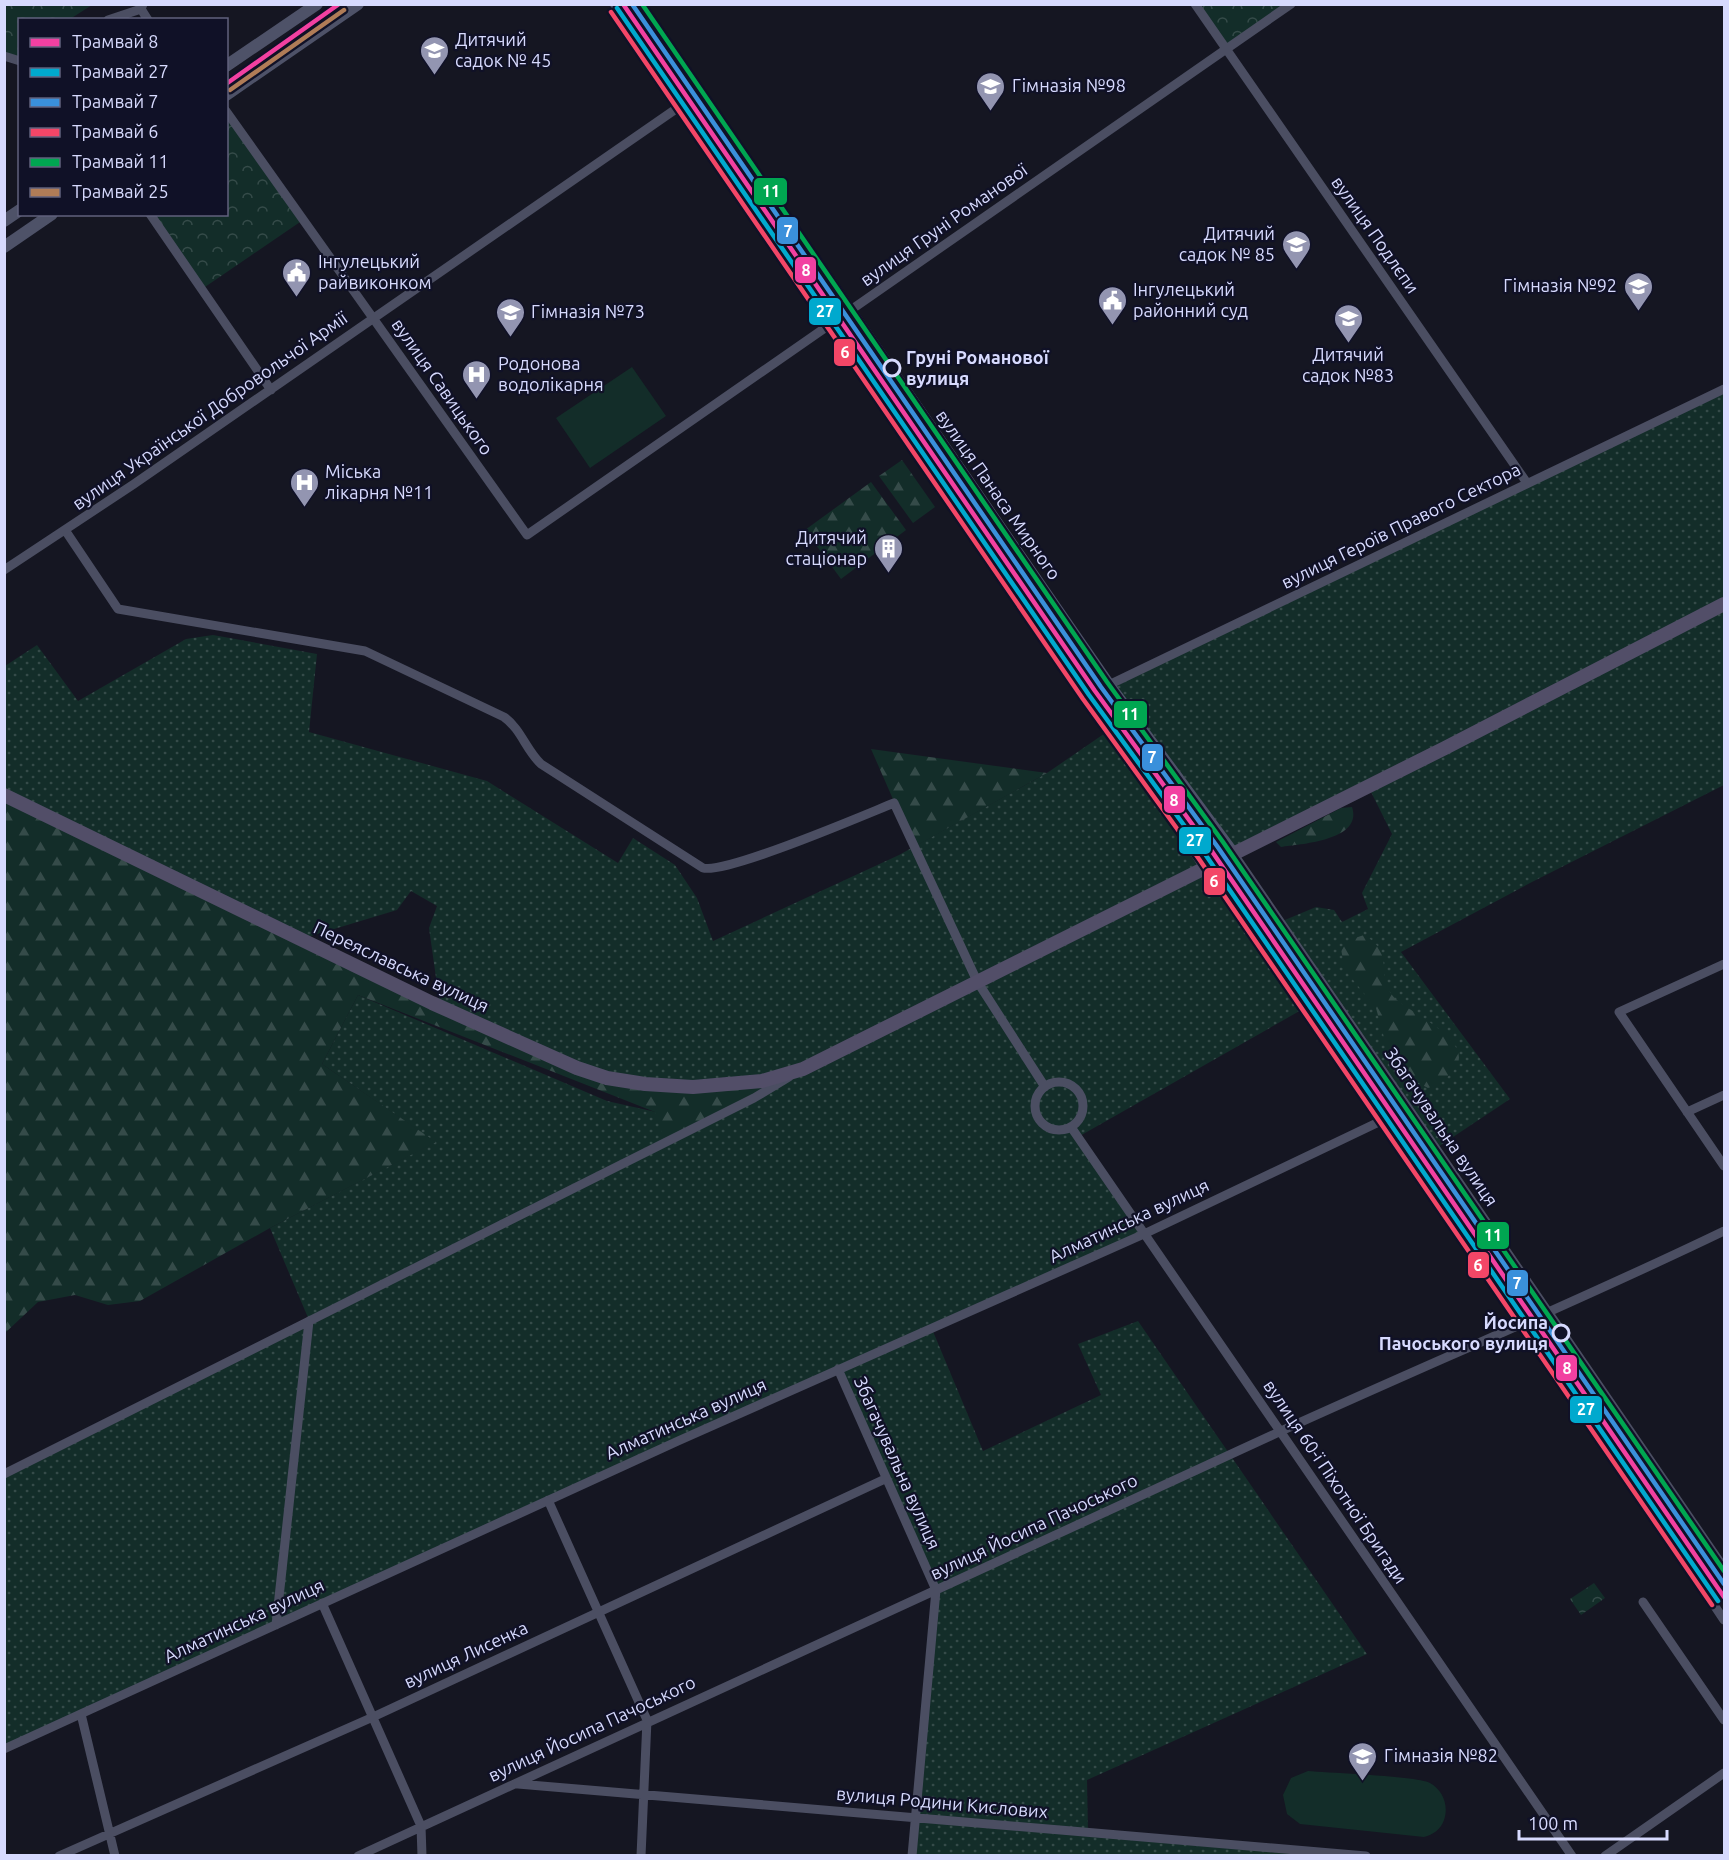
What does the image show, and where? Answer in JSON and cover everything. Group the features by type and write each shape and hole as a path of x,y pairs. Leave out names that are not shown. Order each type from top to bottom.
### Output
{"main road":[{"path":"228,65 317,4"},
{"path":"228,94 358,4"},
{"name":"вулиця Панаса Мирного","path":"616,4 1092,693 1205,866"},
{"name":"вулиця Панаса Мирного","path":"638,4 1109,685 1233,853"},
{"path":"4,220 18,211"},
{"path":"4,247 49,216"},
{"name":"Переяславська вулиця","path":"4,795 421,998 577,1068 607,1078 693,1088 762,1081 803,1069 1725,604"}],"street":[{"name":"вулиця Подлєпи","path":"1196,4 1527,483"},
{"name":"вулиця Груні Романової","path":"527,535 1291,4"},
{"path":"113,18 142,7"},
{"name":"вулиця Української Добровольчої Армії","path":"4,570 271,390 699,93"},
{"name":"вулиця Савицького","path":"228,114 527,535"},
{"path":"151,216 271,390"},
{"name":"вулиця Героїв Правого Сектора","path":"1092,693 1725,389"},
{"path":"65,530 118,609 365,651 504,717 515,726 527,748 541,764 703,868 717,868 743,860 894,803 977,981 1045,1087"},
{"name":"Збагачувальна вулиця","path":"1233,853 1725,1568"},
{"path":"1205,866 1381,1121 1525,1322 1725,1620"},
{"path":"1725,964 1619,1012 1725,1166"},
{"path":"4,1474 754,1098 803,1069"},
{"path":"1061,1083 1079,1094 1082,1112 1071,1127 1062,1130 1049,1128 1038,1118 1036,1100 1045,1087 1061,1083"},
{"path":"1688,1112 1725,1095"},
{"name":"Алматинська вулиця","path":"4,1749 548,1500 1144,1234 1381,1121"},
{"name":"вулиця 60-ї Піхотної Бригади","path":"1071,1127 1572,1856"},
{"name":"вулиця Йосипа Пачоського","path":"358,1856 516,1784 647,1720 1725,1231"},
{"path":"276,1624 309,1320"},
{"name":"Збагачувальна вулиця","path":"838,1369 936,1590 912,1856"},
{"name":"вулиця Лисенка","path":"59,1856 373,1717 885,1479"},
{"path":"548,1500 647,1720 641,1856"},
{"path":"1643,1602 1725,1720"},
{"path":"322,1604 421,1826 422,1856"},
{"path":"81,1714 115,1856"},
{"path":"1605,1856 1725,1773"},
{"name":"вулиця Родини Кислових","path":"516,1784 1366,1856"}],"green space":[{"path":"5,5 92,5 72,18 18,18 18,61 5,56"},
{"path":"1195,5 1291,5 1226,50"},
{"path":"228,112 303,220 202,289 151,216 228,216"},
{"path":"632,367 666,416 590,468 556,418"},
{"path":"1724,389 1724,785 1530,883 1401,952 1510,1099 1435,1149 1280,922 1316,907 1334,910 1342,922 1368,909 1362,893 1392,834 1368,786 1233,853 1109,685"},
{"path":"902,460 935,507 913,523 879,476"},
{"path":"871,482 906,530 841,579 805,530"},
{"path":"213,635 317,654 309,732 487,781 618,863 633,838 675,865 697,898 713,941 899,855 1047,773 1114,727 1303,1009 1078,1137 1144,1234 932,1329 983,1451 1101,1395 1078,1344 1138,1321 1367,1654 1087,1780 1088,1832 1366,1855 912,1855 936,1591 837,1369 5,1749 5,1474 309,1320 270,1228 435,1142 322,1064 358,995 607,1101 656,1112 693,1087 607,1078 440,1006 429,928 437,906 411,891 397,910 301,939 5,795 5,666 37,645 78,701 186,639"},
{"path":"871,749 1047,773 914,847"},
{"path":"5,795 577,1068 693,1087 803,1069 665,1142 655,1112 358,995 322,1064 436,1142 270,1228 140,1301 108,1305 75,1295 38,1302 5,1333"},
{"path":"1352,807 1353,818 1349,827 1340,833 1316,842 1291,846 1281,847 1276,842 1341,808"},
{"path":"1364,935 1379,949 1387,987 1392,995 1436,1027 1456,1048 1459,1059 1454,1070 1436,1085 1428,1088 1407,1077 1394,1061 1388,1052 1376,1008 1345,970 1341,949 1349,940"},
{"path":"1594,1583 1605,1598 1581,1615 1570,1599"},
{"path":"1308,1771 1391,1777 1430,1783 1444,1799 1446,1809 1444,1820 1436,1831 1424,1837 1300,1824 1287,1814 1283,1795 1291,1778"}],"tram line":[{"name":"8","path":"228,83 339,4"},
{"name":"8","path":"623,4 1095,691 1211,850 1724,1597"},
{"name":"7","path":"632,4 1101,687 1217,846 1724,1584"},
{"name":"11","path":"642,4 1107,682 1223,842 1724,1571"},
{"name":"27","path":"617,8 1089,695 1205,854 1718,1601"},
{"name":"25","path":"230,90 344,10"},
{"name":"6","path":"611,12 1083,699 1199,859 1712,1605"}],"place":[{"name":"Дитячий садок № 45","path":"434,76"},
{"name":"Гімназія №98","path":"991,112"},
{"name":"Дитячий садок № 85","path":"1296,270"},
{"name":"Інгулецький райвиконком","path":"297,298"},
{"name":"Гімназія №92","path":"1638,312"},
{"name":"Інгулецький районний суд","path":"1112,326"},
{"name":"Гімназія №73","path":"510,338"},
{"name":"Дитячий садок №83","path":"1348,344"},
{"name":"Груні Романової вулиця","path":"892,368"},
{"name":"Родонова водолікарня","path":"477,400"},
{"name":"Міська лікарня №11","path":"304,508"},
{"name":"Дитячий стаціонар","path":"888,574"},
{"name":"Йосипа Пачоського вулиця","path":"1561,1333"},
{"name":"Гімназія №82","path":"1363,1782"}]}
